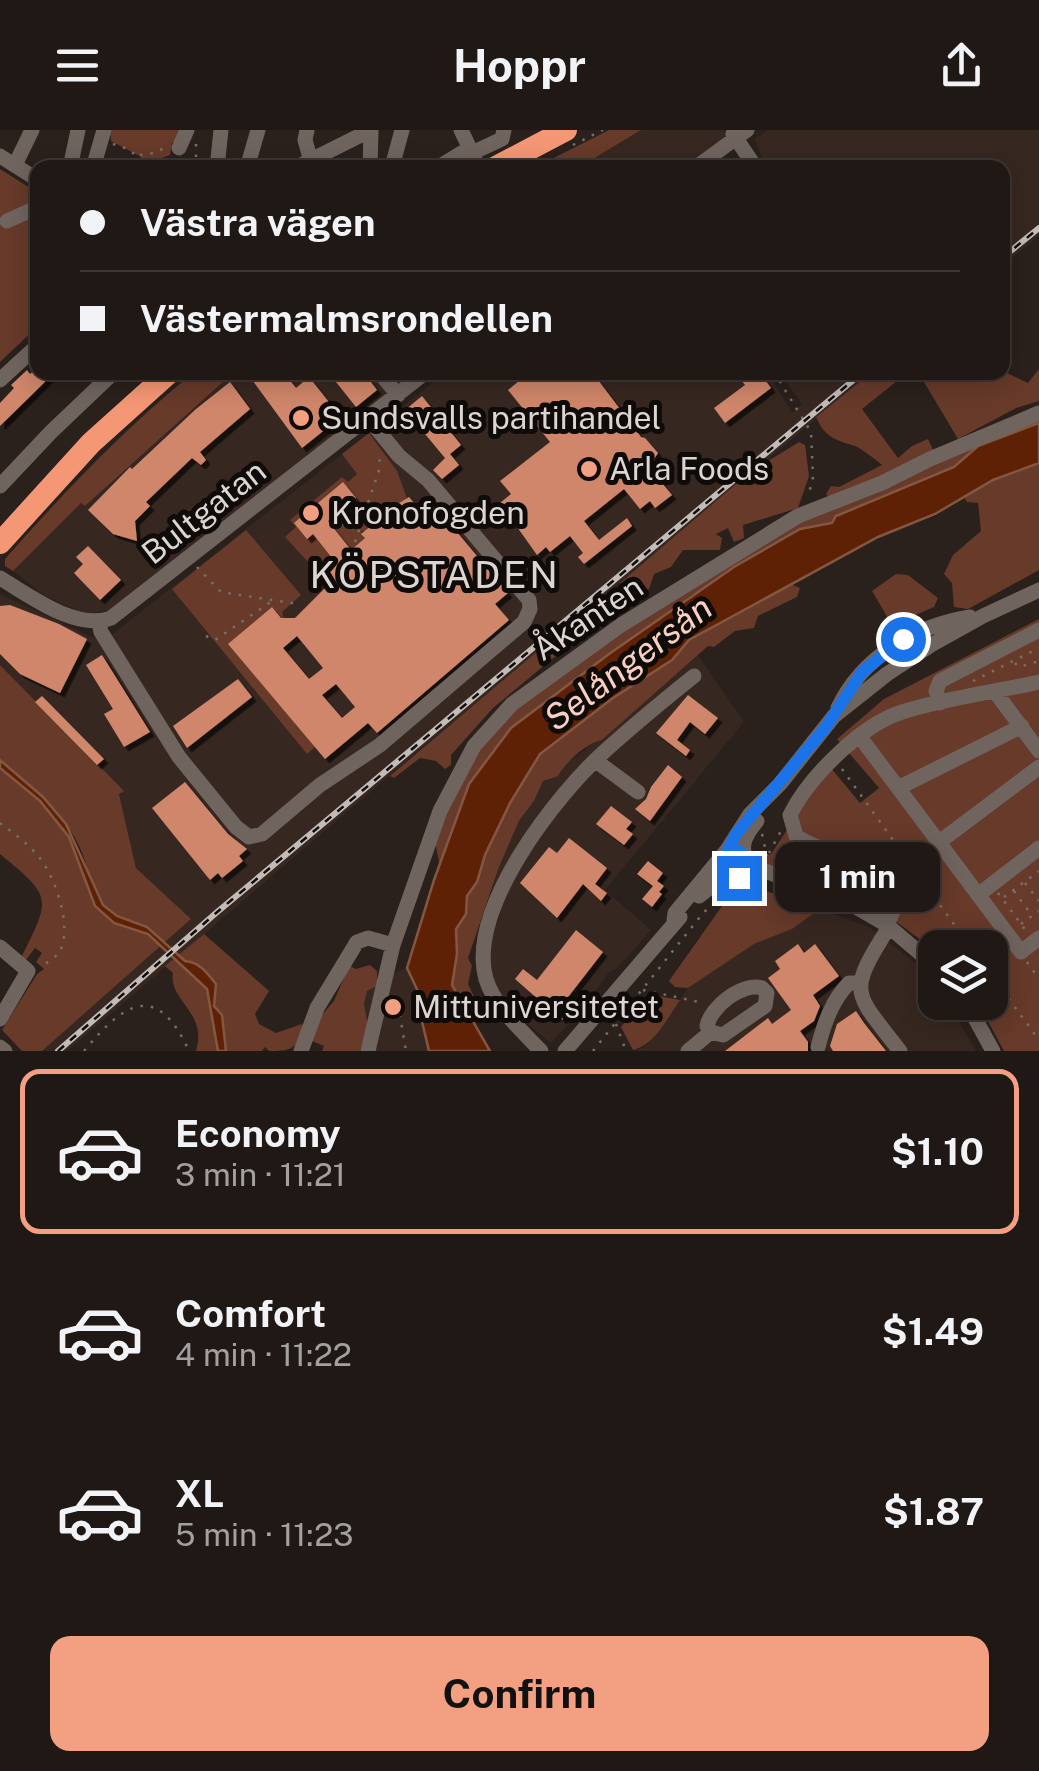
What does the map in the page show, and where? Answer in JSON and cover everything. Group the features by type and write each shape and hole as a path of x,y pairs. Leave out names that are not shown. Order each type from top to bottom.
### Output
{"highway":[{"path":"509,160 556,134"},
{"path":"0,543 91,443 161,380"}],"street":[{"path":"15,165 32,130"},
{"path":"72,160 78,130"},
{"path":"218,160 221,130"},
{"path":"249,160 258,130"},
{"path":"307,130 305,140 311,160"},
{"path":"317,160 371,130"},
{"path":"370,160 371,130"},
{"path":"394,160 402,130"},
{"path":"462,130 474,156 502,138 504,130"},
{"path":"173,147 191,132"},
{"path":"705,160 738,133 752,160"},
{"path":"96,160 105,136"},
{"path":"0,156 30,175"},
{"path":"7,221 30,211"},
{"path":"0,380 30,352"},
{"path":"0,486 106,380"},
{"path":"386,380 398,395"},
{"name":"Bultgatan","path":"99,623 142,596 416,380"},
{"name":"Åkanten","path":"368,1051 393,945 440,811 474,746 494,721 621,625 798,516 882,484 930,459 1039,413"},
{"path":"0,578 57,610 99,623 100,632 179,757 236,828 249,837 262,834 320,785 380,745 524,622 530,609 530,600 428,480 399,456 368,418"},
{"path":"566,1051 674,920 675,913 734,868 750,814 780,784 834,716 887,674 983,616 1039,590"},
{"path":"940,704 936,691 940,681 1039,630"},
{"path":"541,1051 490,989 482,959 490,918 520,858 556,805 596,761 694,676"},
{"path":"900,1051 860,998 860,983 899,898 893,881 876,870 802,841 792,830 790,815 810,781 834,758 899,713 1039,682"},
{"path":"996,692 1039,751"},
{"path":"898,788 1022,726"},
{"path":"860,738 938,843 1032,944"},
{"path":"596,761 638,792"},
{"path":"938,843 1039,767"},
{"path":"984,889 1039,848"},
{"path":"734,868 765,871 848,902 888,926 918,952"},
{"path":"734,868 786,880"},
{"path":"300,1051 317,1008 358,942 368,938 393,945"},
{"path":"0,946 28,972 0,1020"},
{"path":"819,1050 822,1029 843,989 849,983 860,983"},
{"path":"748,986 767,993 765,1006 723,1035 710,1032 706,1026 712,1011 748,986"},
{"path":"976,1020 993,1051"},
{"path":"688,1051 710,1032"}],"path":[{"path":"191,132 195,160"},
{"path":"105,136 145,160"},
{"path":"140,156 173,147"},
{"path":"779,380 811,432 813,477 798,516"},
{"path":"355,542 379,470 380,446"},
{"path":"332,520 359,530"},
{"path":"196,566 221,592 298,604"},
{"path":"206,636 215,640 276,599"},
{"path":"966,698 967,684 1039,648"},
{"path":"1014,661 1019,667 1039,660"},
{"path":"834,758 959,930"},
{"path":"765,871 767,856 790,815"},
{"path":"0,823 43,862 60,906 62,947 50,962 28,972"},
{"path":"593,1051 718,898 734,868"},
{"path":"1002,899 1038,874"},
{"path":"1024,882 1039,901"},
{"path":"984,889 1002,899 1021,924 1032,944 1039,978"},
{"path":"1013,890 1032,916"},
{"path":"1021,924 1039,910"},
{"path":"386,986 398,1004 406,1051"},
{"path":"641,990 703,1002 712,1011"},
{"path":"1008,998 1039,1040"},
{"path":"84,1051 124,1010 142,1005 160,1012 189,1051"},
{"path":"616,1024 626,1051"}],"shaded area":[{"path":"110,130 185,130 180,140 172,143 170,155 156,160 147,160 111,141"},
{"path":"609,130 641,130 592,160 550,160"},
{"path":"641,130 736,130 694,160 593,160"},
{"path":"768,130 1039,130 1039,236 1010,259 1010,160 762,160 755,139"},
{"path":"0,169 30,188 30,334 0,362"},
{"path":"1039,369 1039,401 1016,408 958,439 920,380 1010,380 1010,374 1028,383"},
{"path":"185,380 225,380 85,506 81,503 13,571 5,566 5,559 72,485"},
{"path":"225,380 403,380 111,610 86,614 45,596 13,571 82,502 86,505"},
{"path":"436,380 772,380 792,413 802,404 785,380 863,380 67,1051 42,1051 191,919 136,868 119,793 0,665 0,594 94,638 109,637"},
{"path":"862,380 898,380 862,409 898,458 928,439 934,452 830,499 826,494 831,486 839,487 882,465 857,447 832,437 816,417"},
{"path":"1039,416 1039,423 978,446 954,467 836,516 833,523 800,529 691,595 609,654 511,728 469,784 440,866 435,843 449,806 478,751 505,717 612,637 798,519"},
{"path":"369,433 397,471 407,498 361,531 365,538 351,550 333,527 318,539 336,563 324,574 334,585 327,591 321,576 285,537 296,527 290,520 342,477 348,482 357,474 342,454"},
{"path":"799,442 805,445 809,476 798,508 743,525 744,538 734,542 728,528 716,534 722,538 720,550 683,550 671,567 654,574 649,589 625,596 620,583 750,472"},
{"path":"1039,463 1039,570 968,609 954,607 952,583 944,574 953,555 981,531 978,503 967,502 964,497 993,480"},
{"path":"246,530 301,595 282,612 285,622 272,607 229,644 315,747 307,754 172,589"},
{"path":"896,574 908,575 938,598 934,607 892,625 872,591"},
{"path":"791,584 800,588 797,597 758,616 754,628 735,631 714,647 708,646 602,740 577,754 558,776 543,781 519,821 499,867 468,958 472,966 468,984 476,1001 467,1012 452,985 456,928 466,914 467,896 477,882 485,855 510,803 540,754 613,698 672,660 689,640"},
{"path":"602,607 616,614 552,659 493,708 451,755 451,765 445,769 436,761 420,758 394,778 390,776 573,621"},
{"path":"1039,619 1039,1051 1004,1051 987,1020 1008,1020 1008,930 918,930 918,939 874,908 830,887 758,862 760,857 771,854 831,768 860,803 879,788 837,739 884,699"},
{"path":"698,655 744,722 605,890 651,930 609,972 583,1009 551,1043 523,1020 497,990 490,973 488,950 501,912 488,904 499,867 543,780 558,776 566,762 602,740"},
{"path":"0,665 124,791 119,794 136,868 191,919 42,1051 22,1051 2,1030 44,969 36,962 42,953 35,948 25,961 21,958 38,922 42,900 30,880 0,854 0,768 40,801 69,837 95,906 114,923 147,927 125,919 100,899 68,827 0,760"},
{"path":"766,891 820,909 792,929 754,944 688,988 675,987 669,981 727,899"},
{"path":"820,909 869,927 918,965 918,1020 958,1020 976,1051 633,1051 643,1048 656,1034 688,988 754,944 792,929"},
{"path":"204,934 269,991 255,1014 259,1024 276,1033 302,1024 304,1032 294,1046 276,1051 265,1047 262,1051 196,1051 197,1026 176,991 173,973 165,966"},
{"path":"370,965 377,971 377,986 367,991 364,1004 368,1026 360,1051 322,1051 324,1046 312,1041 314,1024 334,1001 349,966 356,969"},
{"name":"Mittuniversitetet","path":"407,968 422,1000 420,1013 429,1051 347,1051 370,980"},
{"path":"653,995 680,1000 654,1036 633,1050 621,1027 642,1000"}],"water":[{"name":"Selångersån","path":"1039,423 1039,463 993,480 935,514 878,537 689,640 672,660 613,698 540,754 485,855 477,882 467,896 466,914 456,929 452,985 490,1051 429,1051 420,1013 422,1000 407,968 469,784 511,728 734,567 800,529 832,523 836,516 954,467 978,446"},
{"path":"0,760 43,797 66,824 103,905 117,916 147,927 185,961 203,969 216,984 214,1006 222,1015 226,1051 218,1051 207,989 148,934 114,923 95,906 69,837 40,801 0,768"}],"building":[{"path":"27,370 30,380 47,380 0,426 0,403"},
{"path":"252,380 290,380 296,388 311,380 332,406 319,417 327,428 302,448"},
{"path":"334,380 369,380 377,390 356,407"},
{"name":"Arla Foods","path":"520,380 598,380 658,453 654,459 668,476 661,482 672,495 655,508 650,501 640,509 624,489 584,521 599,540 627,518 632,526 584,564 578,557 583,553 570,536 550,552 546,547 537,555 500,503 511,494 500,481 550,442 508,390"},
{"path":"741,380 765,380 771,388 725,423 714,408 745,385"},
{"path":"230,382 250,409 200,452 206,460 201,465 192,458 146,502 150,506 135,521 137,541 113,534 88,510 130,467"},
{"path":"422,396 461,445 450,454 459,465 442,479 433,470 445,458 405,410"},
{"path":"343,482 356,498 328,521 351,550 365,538 361,534 396,505 409,497 419,509 430,500 508,593 495,604 509,620 377,733 368,723 325,759 228,644 272,607 281,618 295,618 331,582 323,574 336,563 313,534 307,539 294,523","holes":["297,636 323,668 309,679 283,648","336,684 355,707 342,718 322,695"]},
{"path":"88,546 121,580 100,600 74,573 83,564 76,557"},
{"path":"10,605 87,639 60,693 20,674 0,654 0,606"},
{"path":"102,655 150,732 124,747 104,714 113,709 86,665"},
{"path":"238,679 252,697 187,748 173,726"},
{"path":"688,695 718,718 705,734 690,722 677,740 690,750 686,756 656,733"},
{"path":"42,696 104,759 97,765 35,702"},
{"path":"668,765 682,777 650,821 635,809"},
{"path":"185,782 228,834 247,849 239,856 243,861 222,878 218,873 210,880 152,808"},
{"path":"611,806 632,822 626,829 633,834 624,845 596,824"},
{"path":"569,838 607,868 595,884 607,893 601,901 583,884 557,918 520,883 549,847 557,853"},
{"path":"648,861 663,873 657,881 664,886 659,892 662,894 652,907 642,899 653,886 637,874"},
{"path":"576,930 603,952 565,1001 572,1007 562,1020 515,979 523,969 537,980"},
{"path":"798,944 804,953 815,944 839,976 813,995 820,1006 814,1021 800,1031 808,1042 808,1051 725,1051 768,1018 772,1024 791,1010 768,978 780,969 775,961"},
{"path":"856,1011 886,1051 833,1051 830,1046 837,1024"}],"railway":[{"path":"1010,252 1039,228"},
{"path":"58,1051 216,913 853,380"}],"place":[{"name":"Sundsvalls partihandel","path":"301,418"},
{"name":"Arla Foods","path":"589,469"},
{"name":"Kronofogden","path":"311,513"},
{"name":"Mittuniversitetet","path":"393,1007"}],"district":[{"name":"KÖPSTADEN","path":"435,575"}],"route":[{"path":"739,878 746,870 746,858 739,851 728,850 736,834 825,728 862,672 903,639"}]}
